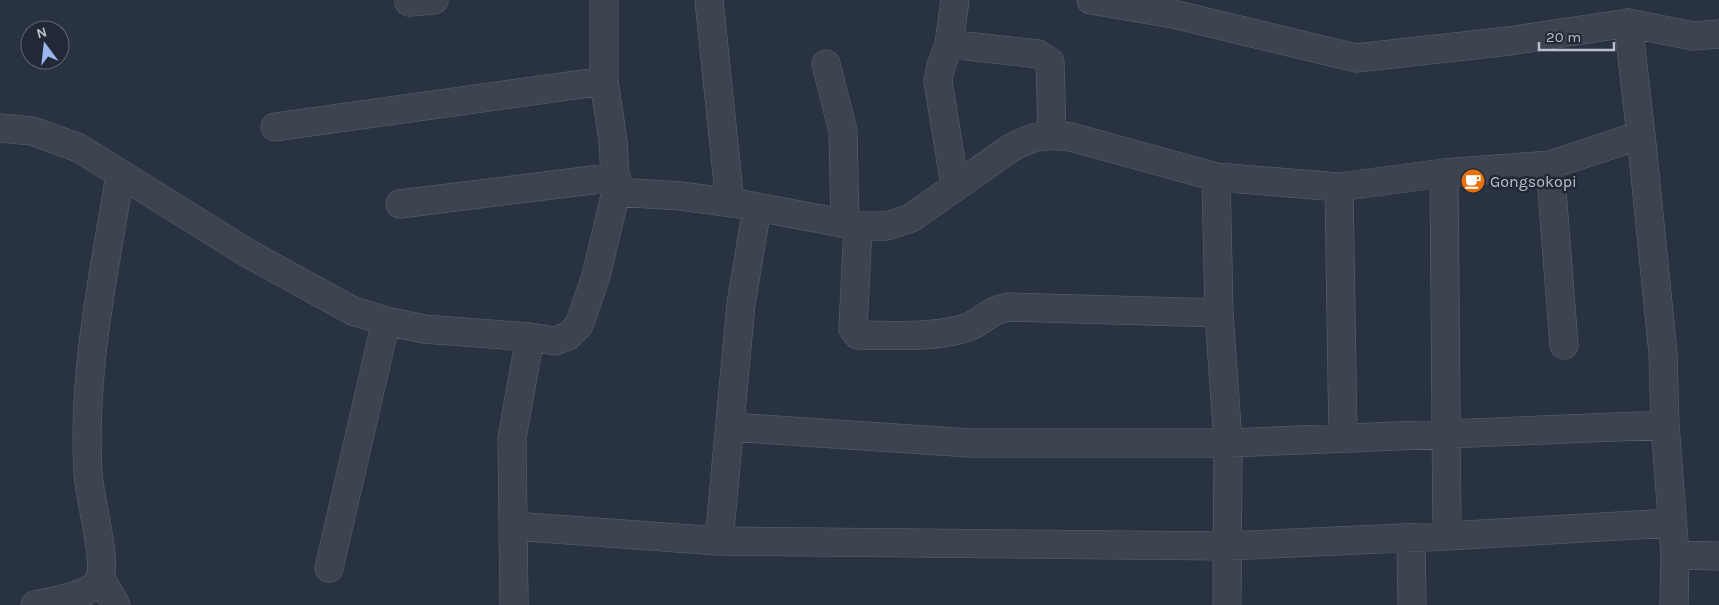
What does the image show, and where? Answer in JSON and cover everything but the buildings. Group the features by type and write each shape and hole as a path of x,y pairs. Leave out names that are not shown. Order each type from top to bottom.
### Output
{"street":[{"path":"0,128 32,131 79,148 249,254 353,311 386,321 424,329 530,337 555,341 568,336 579,325 596,276 616,185 604,80 604,0"},
{"path":"708,0 730,203"},
{"path":"955,0 949,44 938,81 955,186"},
{"path":"1091,0 1172,14 1356,58 1509,41 1628,23 1693,36 1719,34"},
{"path":"1628,23 1663,353 1665,425 1671,523 1675,555 1674,605"},
{"path":"949,44 1038,54 1050,62 1052,134"},
{"path":"826,64 843,131 851,225 853,329 858,335 937,333 962,329 978,322 992,311 1010,307 1219,313"},
{"path":"275,127 604,80"},
{"path":"400,204 616,185 851,225 876,227 897,224 911,218 955,186 1028,139 1038,135 1052,134 1071,137 1216,177 1339,187 1444,173 1550,165 1641,135"},
{"path":"1550,165 1564,345"},
{"path":"1444,173 1447,536"},
{"path":"35,605 95,587 100,577 100,551 88,474 86,396 120,175"},
{"path":"1216,177 1219,313 1228,443 1228,605"},
{"path":"1339,187 1343,438"},
{"path":"719,541 741,304 757,208"},
{"path":"329,568 386,321"},
{"path":"514,605 512,438 530,337"},
{"path":"730,427 970,443 1228,443 1665,425"},
{"path":"513,526 719,541 1227,546 1411,538 1671,523"},
{"path":"1411,538 1412,605"},
{"path":"1675,555 1719,556"},
{"path":"100,577 116,605"}],"place":[{"name":"Gongsokopi","path":"1473,181"}]}
